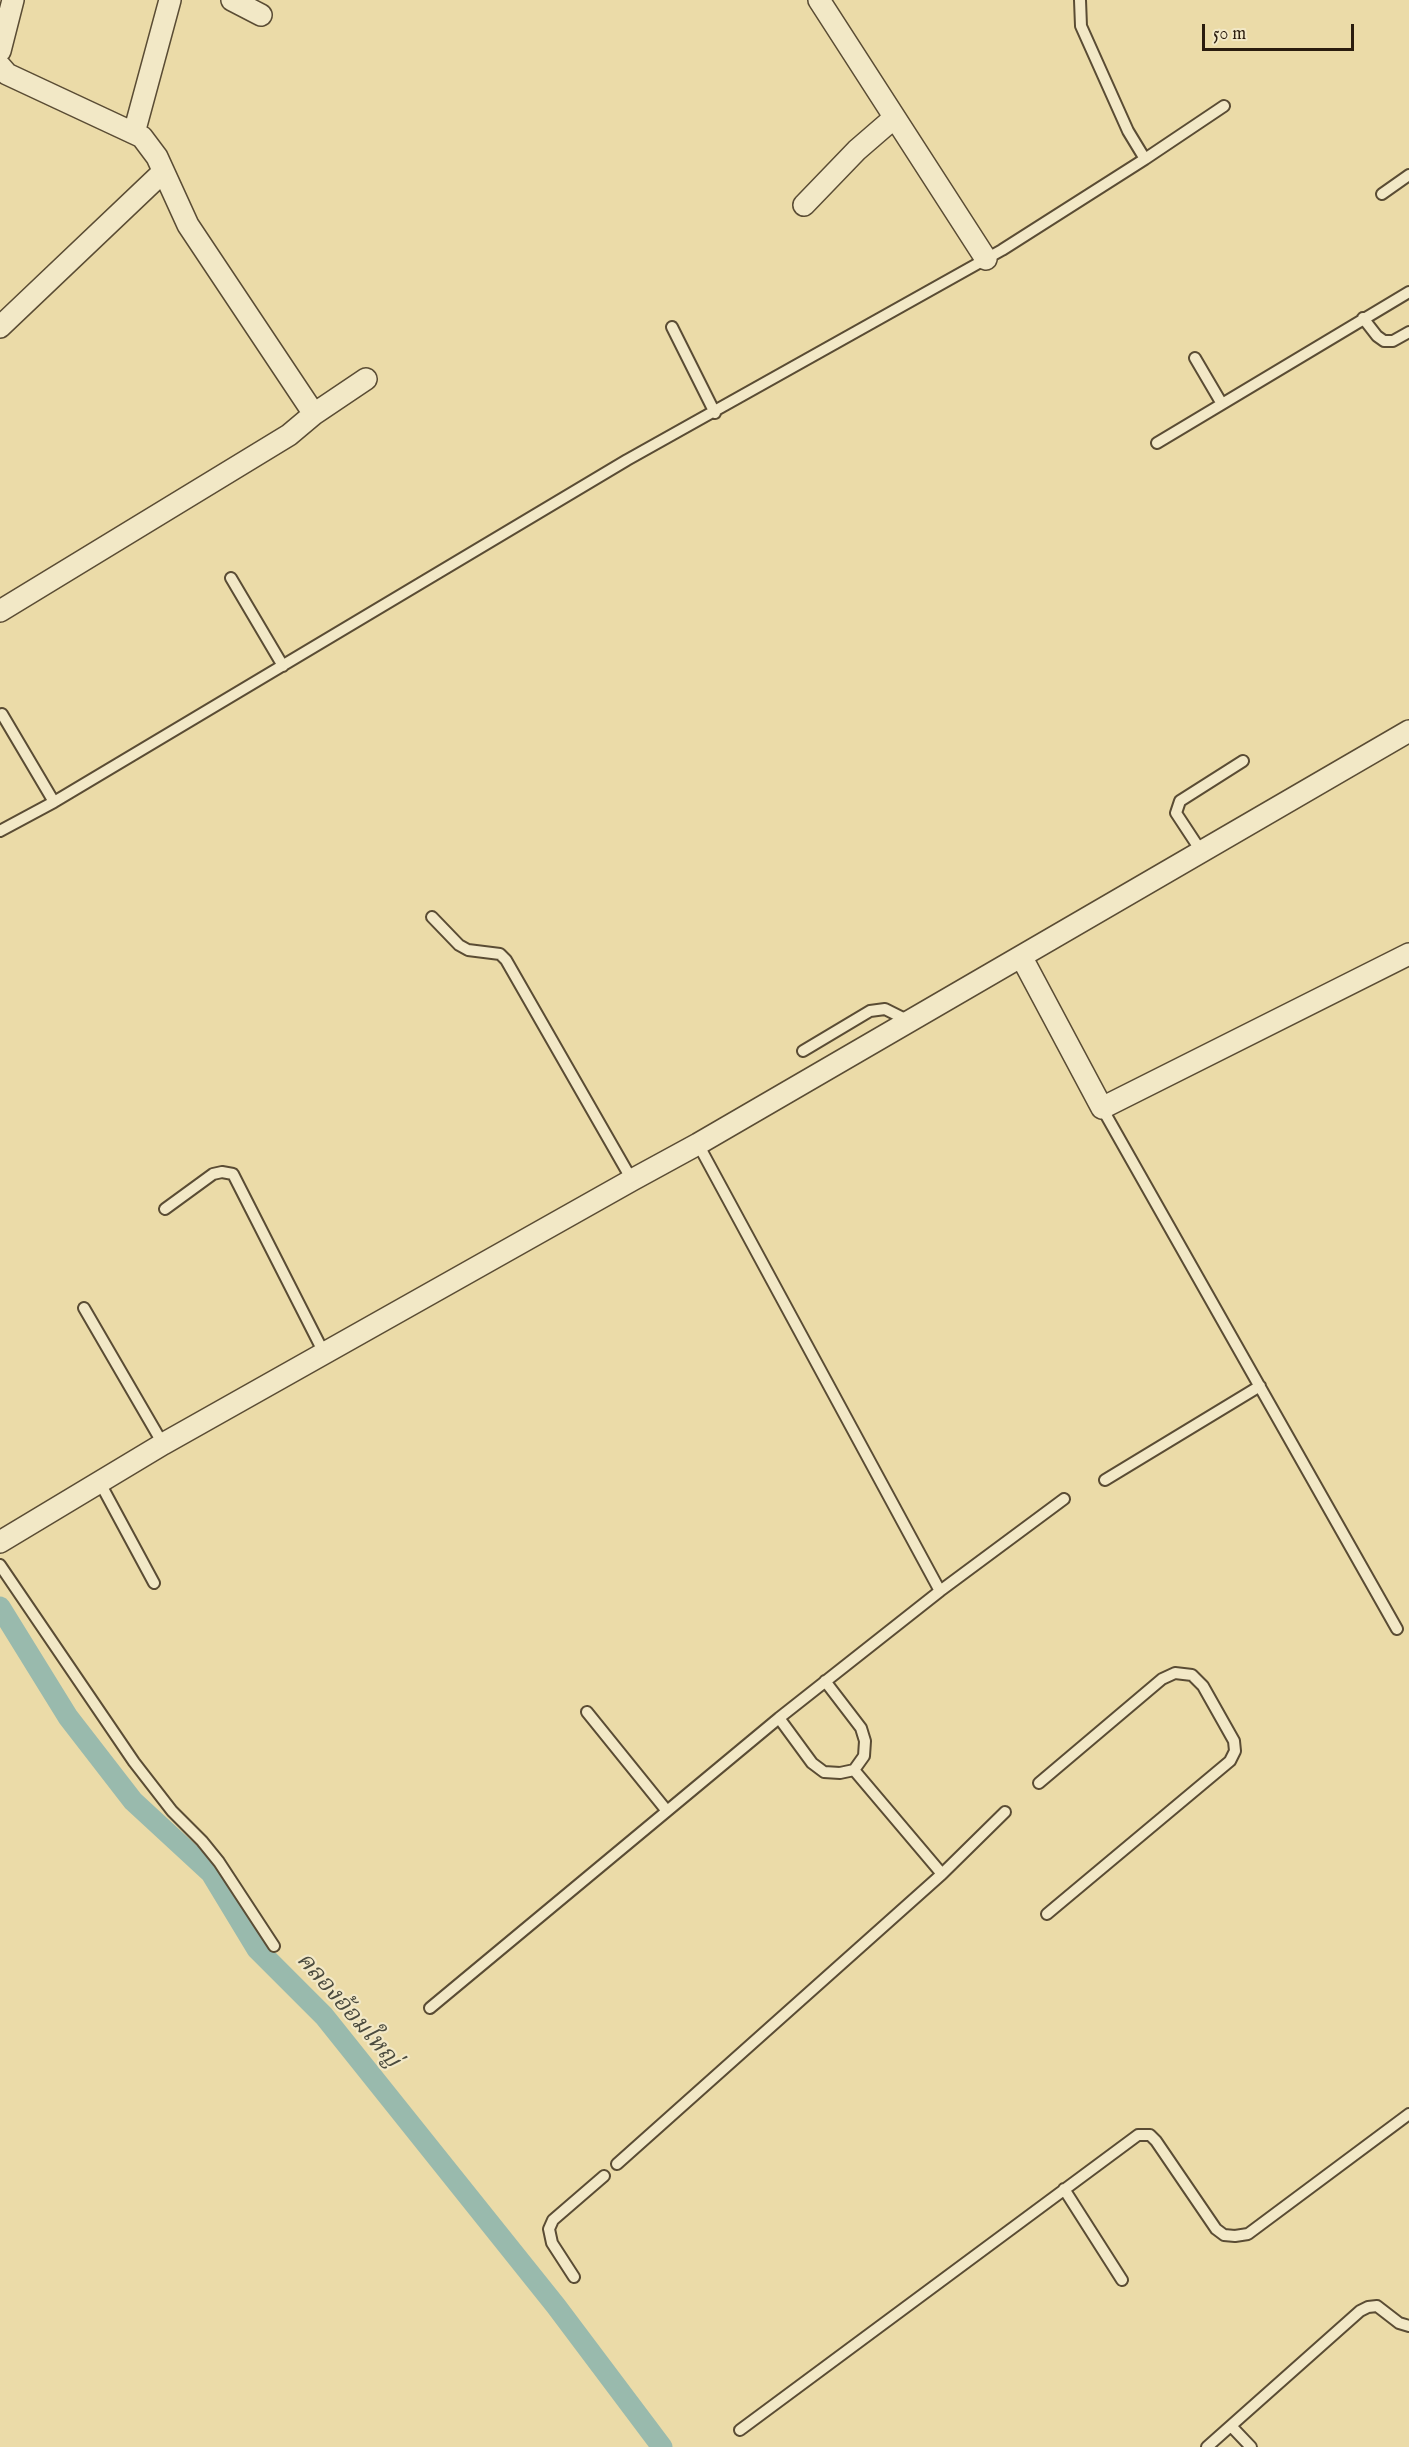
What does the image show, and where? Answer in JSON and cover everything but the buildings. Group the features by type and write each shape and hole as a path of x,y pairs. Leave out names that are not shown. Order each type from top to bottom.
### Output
{"street":[{"path":"0,51 13,0"},
{"path":"134,133 170,0"},
{"path":"232,0 261,15"},
{"path":"819,0 986,259"},
{"path":"0,66 7,74 142,137 158,157 188,225 314,414"},
{"path":"804,205 857,150 894,118"},
{"path":"0,327 163,172"},
{"path":"0,611 289,435 314,414 366,379"},
{"path":"0,1542 163,1444 698,1144 1022,958 1409,731"},
{"path":"1022,958 1102,1108 1409,954"}],"lane":[{"path":"1080,0 1081,26 1128,131 1145,159"},
{"path":"0,831 54,802 627,460 715,413 986,259 1145,159 1224,106"},
{"path":"1382,194 1409,176"},
{"path":"1157,443 1409,292"},
{"path":"1364,318 1377,336 1384,341 1393,341 1409,332"},
{"path":"672,327 715,413"},
{"path":"1194,358 1222,404"},
{"path":"231,578 283,666"},
{"path":"2,714 54,802"},
{"path":"1201,851 1176,813 1180,801 1243,762"},
{"path":"432,917 459,945 468,950 500,954 506,960 632,1180"},
{"path":"803,1051 870,1011 885,1010 909,1022"},
{"path":"1102,1108 1397,1629"},
{"path":"698,1144 940,1591"},
{"path":"165,1209 213,1174 222,1172 233,1174 324,1353"},
{"path":"84,1308 163,1444"},
{"path":"1105,1480 1260,1386"},
{"path":"99,1481 154,1583"},
{"path":"430,2008 825,1681 940,1591 1064,1499"},
{"path":"0,1565 134,1762 172,1811 219,1862 274,1946"},
{"path":"1039,1783 1162,1679 1175,1673 1192,1675 1203,1686 1234,1741 1234,1751 1230,1761 1047,1914"},
{"path":"779,1718 812,1763 824,1772 840,1773 854,1770 864,1756 865,1741 861,1728 825,1681"},
{"path":"587,1712 667,1811"},
{"path":"854,1770 942,1874"},
{"path":"617,2164 942,1874 1005,1812"},
{"path":"740,2430 1138,2135 1150,2135 1216,2229 1224,2235 1248,2234 1409,2115"},
{"path":"574,2277 552,2243 549,2229 554,2220 604,2176"},
{"path":"1064,2189 1122,2280"},
{"path":"1207,2447 1368,2307 1377,2306 1399,2323 1409,2326"},
{"path":"1231,2426 1251,2447"}],"waterway":[{"name":"คลองอ้อมใหญ่","path":"0,1607 68,1717 133,1801 211,1873 257,1949 324,2016 556,2306 662,2447"}]}
